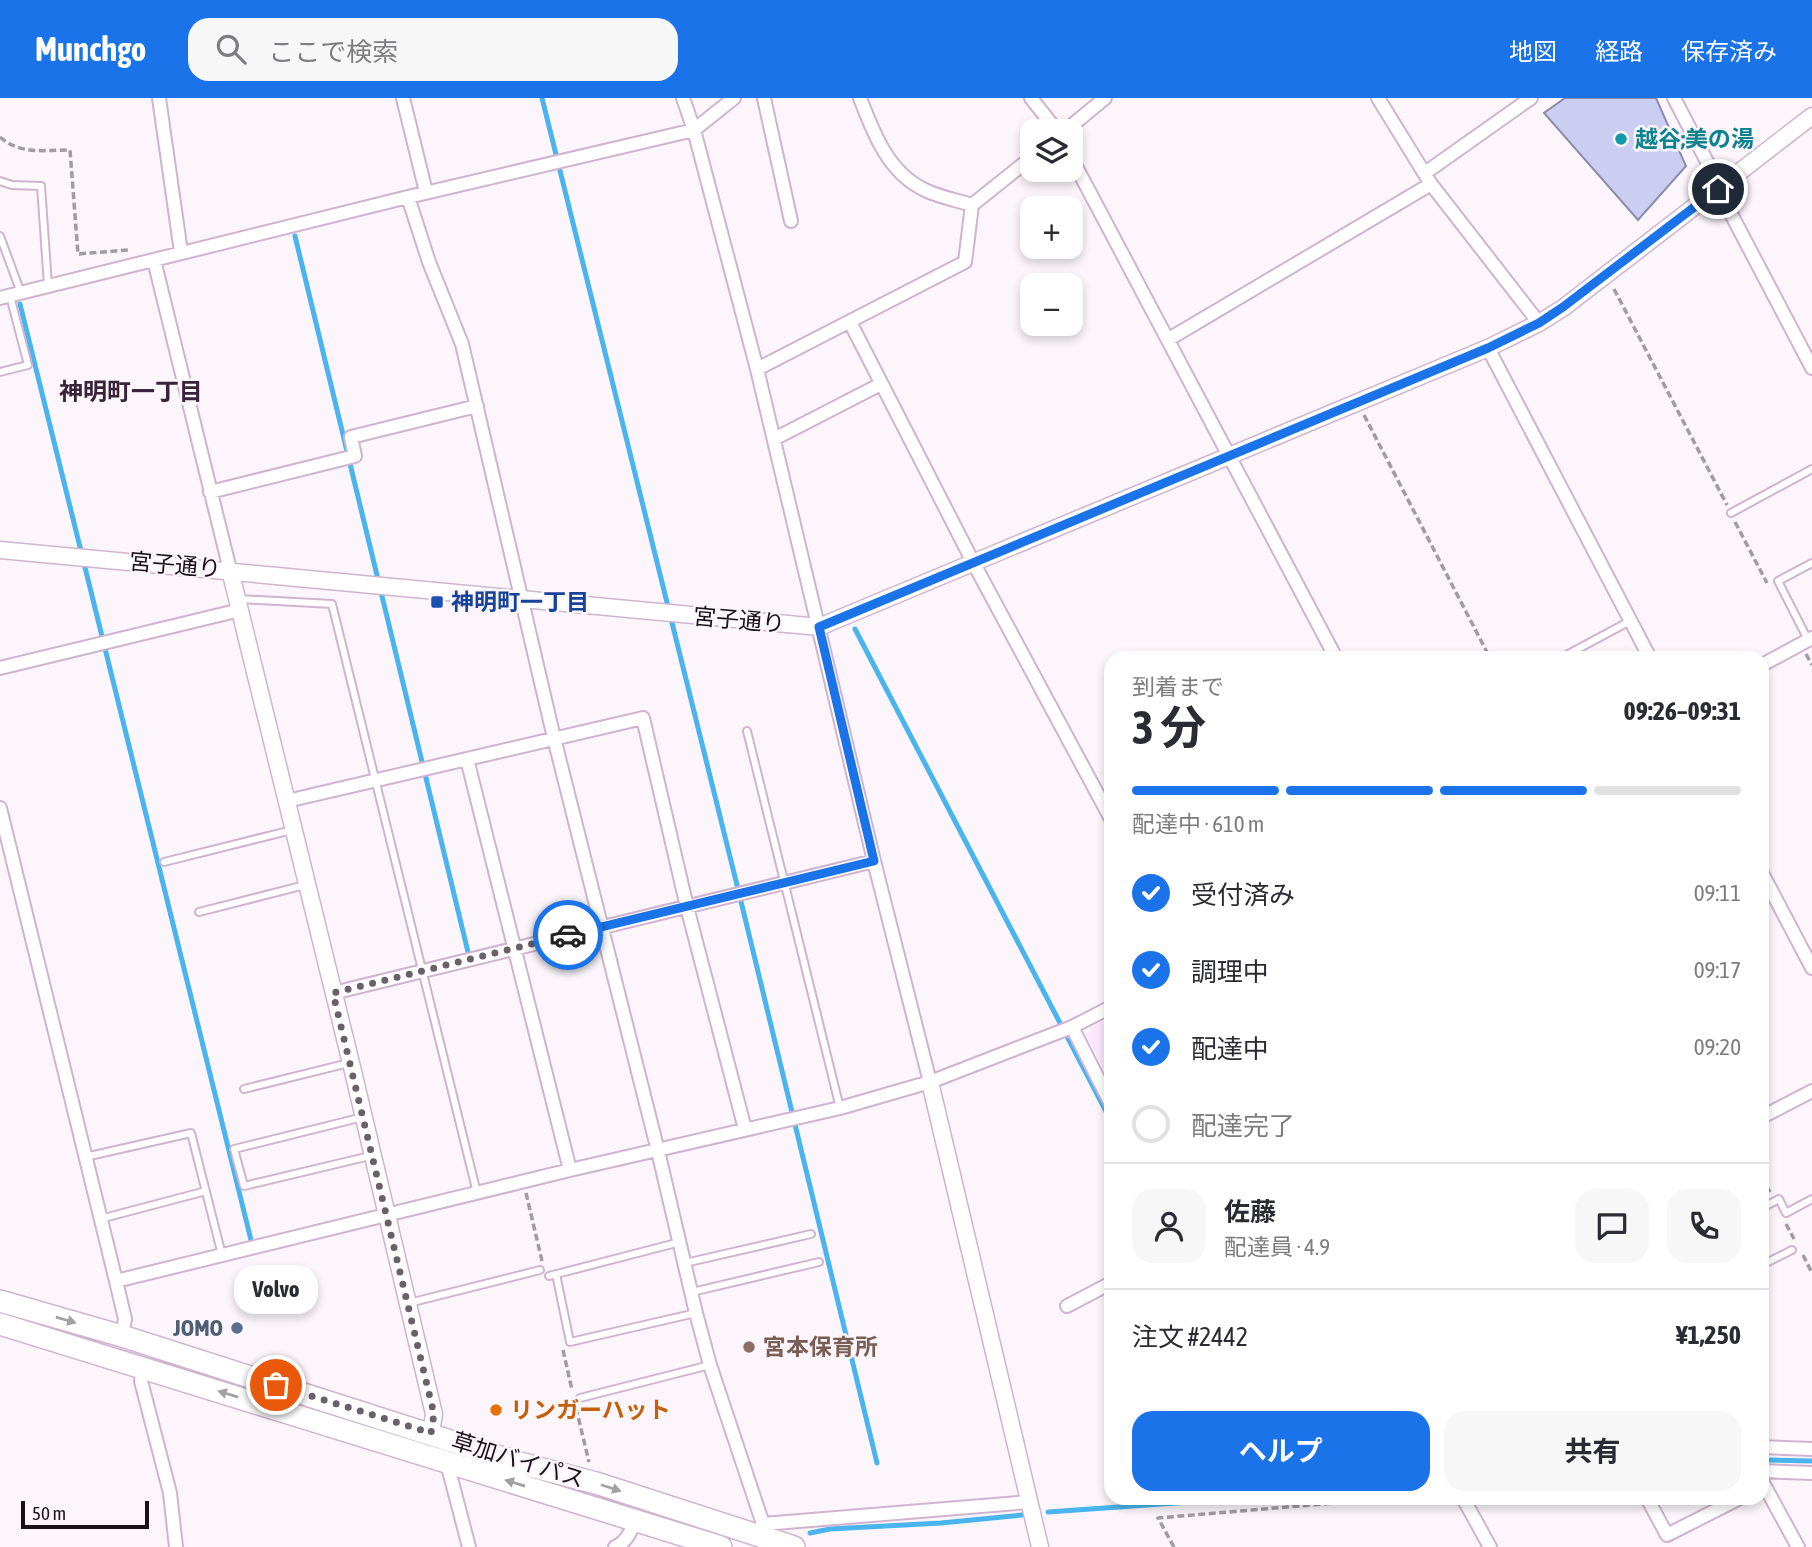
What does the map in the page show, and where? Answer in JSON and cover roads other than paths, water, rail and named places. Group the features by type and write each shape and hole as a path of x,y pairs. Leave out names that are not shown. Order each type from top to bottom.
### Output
{"highway":[{"name":"草加バイパス","path":"0,1301 122,1336 516,1462 761,1530 794,1547"},
{"name":"草加バイパス","path":"0,1324 721,1547"}],"street":[{"path":"159,98 181,252"},
{"path":"403,98 426,192"},
{"path":"683,98 694,130 757,369 1040,1547"},
{"path":"11,295 426,192 694,130 734,98"},
{"path":"764,98 791,221"},
{"path":"860,98 883,152 899,170 923,190 972,205"},
{"path":"1031,98 1048,119"},
{"path":"1080,119 1105,98"},
{"path":"1378,98 1428,179 1539,323"},
{"path":"1168,340 1428,179 1531,98"},
{"path":"1674,98 1717,181 1718,189 1812,368"},
{"name":"宮子通り","path":"0,550 819,627 1488,348 1539,323 1598,282 1812,116"},
{"path":"757,369 965,262 972,205 1020,167"},
{"path":"1083,180 1331,651"},
{"path":"408,197 429,262 462,344 554,738 696,1312 761,1530 1029,1502"},
{"path":"149,261 230,570 351,1063 434,1414 431,1433"},
{"path":"850,322 972,562 1104,806"},
{"path":"1488,348 1646,651"},
{"path":"774,439 881,384"},
{"path":"210,492 355,456 351,437 477,406"},
{"path":"0,668 238,604"},
{"path":"1769,661 1807,641"},
{"path":"287,801 643,718 687,907 745,1129"},
{"path":"467,759 570,1170"},
{"path":"0,808 117,1282 125,1319 122,1336"},
{"path":"333,993 874,861"},
{"path":"1769,886 1812,968"},
{"path":"117,1282 570,1170 840,1108 930,1082 1072,1027 1104,1010"},
{"path":"1072,1027 1104,1090"},
{"path":"1769,1113 1812,1091"},
{"path":"1067,1307 1104,1287"},
{"path":"143,1367 141,1381 170,1493 176,1547"},
{"path":"1769,1447 1812,1449"},
{"path":"447,1463 469,1547"},
{"path":"1769,1471 1812,1473"},
{"path":"1769,1495 1798,1547"},
{"path":"1467,1505 1490,1547"},
{"path":"1651,1505 1667,1535 1726,1505"},
{"path":"615,1547 629,1535 635,1520"}],"lane":[{"path":"0,181 12,185 41,186 48,286"},
{"path":"0,236 28,365 0,372"},
{"path":"1731,513 1812,469"},
{"path":"1807,641 1778,581 1812,563"},
{"path":"238,604 332,604 478,1194"},
{"path":"1574,651 1630,621"},
{"path":"747,730 840,1108"},
{"path":"164,862 293,830"},
{"path":"199,912 307,884"},
{"path":"244,1089 351,1063"},
{"path":"363,1116 234,1149 244,1186 372,1155"},
{"path":"85,1157 191,1133 222,1255"},
{"path":"100,1219 206,1191"},
{"path":"1769,1204 1779,1199 1786,1213 1812,1199"},
{"path":"685,1263 811,1234"},
{"path":"680,1242 553,1275 570,1342 696,1312"},
{"path":"1769,1262 1792,1250"},
{"path":"692,1292 819,1262"},
{"path":"407,1303 540,1270"},
{"path":"580,1398 710,1365"}],"waterway":[{"path":"542,98 877,1463"},
{"path":"295,236 468,952"},
{"path":"20,304 251,1240"},
{"path":"855,629 1104,1108"},
{"path":"1769,1460 1812,1461"},
{"path":"1048,1512 1147,1505"},
{"path":"810,1533 830,1529 1022,1515"}],"place":[{"name":"越谷;美の湯","path":"1621,139"},
{"name":"神明町一丁目","path":"437,602"},
{"name":"JOMO","path":"237,1328"},
{"name":"宮本保育所","path":"749,1347"},
{"name":"Volvo","path":"276,1385"},
{"name":"リンガーハット","path":"496,1410"}],"district":[{"name":"神明町一丁目","path":"131,391"}]}
